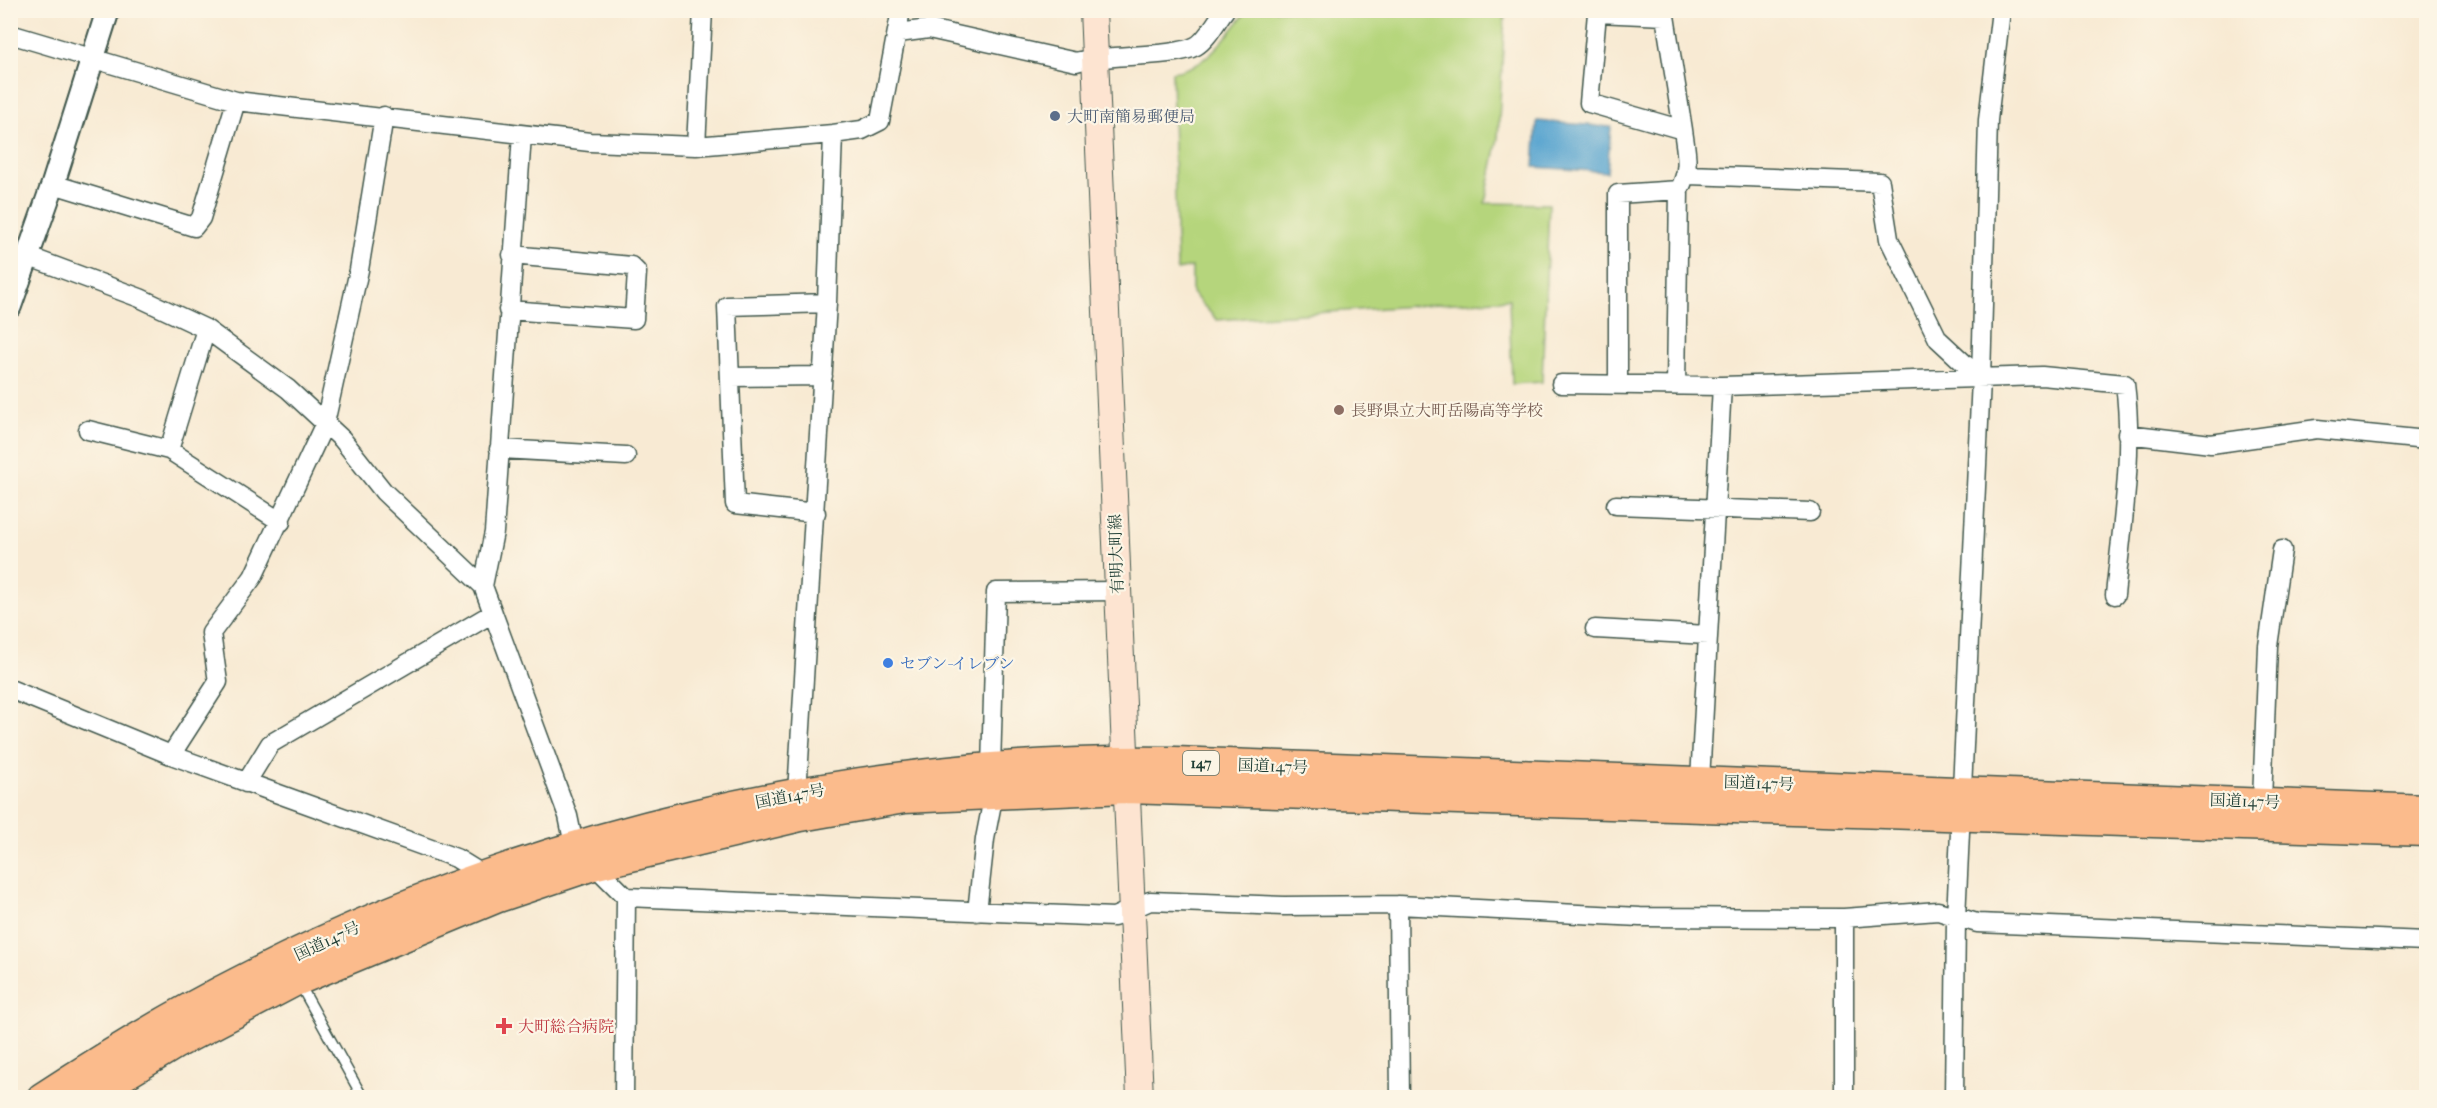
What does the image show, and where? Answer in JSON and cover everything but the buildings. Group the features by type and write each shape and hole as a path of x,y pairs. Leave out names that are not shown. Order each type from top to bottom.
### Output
{"highway":[{"name":"国道147号","path":"86,1098 293,969 494,887 583,855 797,793 930,773 993,780"},
{"name":"国道147号","path":"583,855 993,780 1126,774 1961,802 2427,831"},
{"name":"国道147号","path":"1961,802 2262,801 2427,810"},
{"name":"国道147号","path":"42,1098 139,1036 246,978 293,969"}],"main road":[{"name":"有明大町線","path":"1093,10 1140,1098"}],"street":[{"path":"10,306 53,184 108,10"},
{"path":"696,146 703,10"},
{"path":"10,34 236,101 384,116 522,135 646,146 696,146 833,134 862,130 879,121 901,10"},
{"path":"898,33 929,29 1076,62 1096,57 1183,50 1197,46 1225,10"},
{"path":"1954,1098 1956,918 1980,379 1988,120 2001,10"},
{"path":"1676,385 1684,182 1683,130 1665,16 1597,13 1589,103 1683,130"},
{"path":"53,184 194,227 201,218 236,101"},
{"path":"171,755 218,682 211,633 253,577 326,423 358,270 384,116"},
{"path":"797,793 816,513 833,134"},
{"path":"483,586 494,532 522,135"},
{"path":"1618,384 1618,194 1684,182 1880,182 1889,239 1938,339 1980,379"},
{"path":"508,310 634,319 637,272 631,266 512,255"},
{"path":"27,256 140,298 206,329 288,389 326,423 384,492 483,586 583,855 626,897 1114,917 1150,901 1284,906 1398,905 1640,917 1844,918 1938,911 1956,918 1989,924 2427,941"},
{"path":"816,513 735,504 727,306 827,303"},
{"path":"168,450 206,329"},
{"path":"730,377 823,376"},
{"path":"1561,384 1722,386 2042,376 2125,384 2126,491 2115,596"},
{"path":"1700,793 1722,386"},
{"path":"2127,434 2211,444 2317,429 2427,440"},
{"path":"88,430 168,450 281,522"},
{"path":"499,449 626,456"},
{"path":"1616,505 1810,512"},
{"path":"2262,801 2268,646 2282,550"},
{"path":"977,912 993,780 996,592 1117,591"},
{"path":"246,783 270,744 493,613"},
{"path":"1594,629 1708,635"},
{"path":"10,689 171,755 456,858 494,887"},
{"path":"624,1098 626,897"},
{"path":"1398,905 1400,1098"},
{"path":"1844,918 1844,1098"}],"lane":[{"path":"293,969 363,1098"}],"green space":[{"path":"1248,10 1505,11 1498,138 1485,203 1549,204 1542,382 1512,384 1509,299 1217,320 1192,293 1192,267 1177,270 1172,72 1196,64 1206,57 1224,40"}],"water":[{"path":"1537,121 1611,127 1607,172 1534,167"}],"place":[{"name":"大町南簡易郵便局","path":"1055,116"},
{"name":"長野県立大町岳陽高等学校","path":"1339,410"},
{"name":"セブン-イレブン","path":"888,663"},
{"name":"大町総合病院","path":"504,1026"}]}
